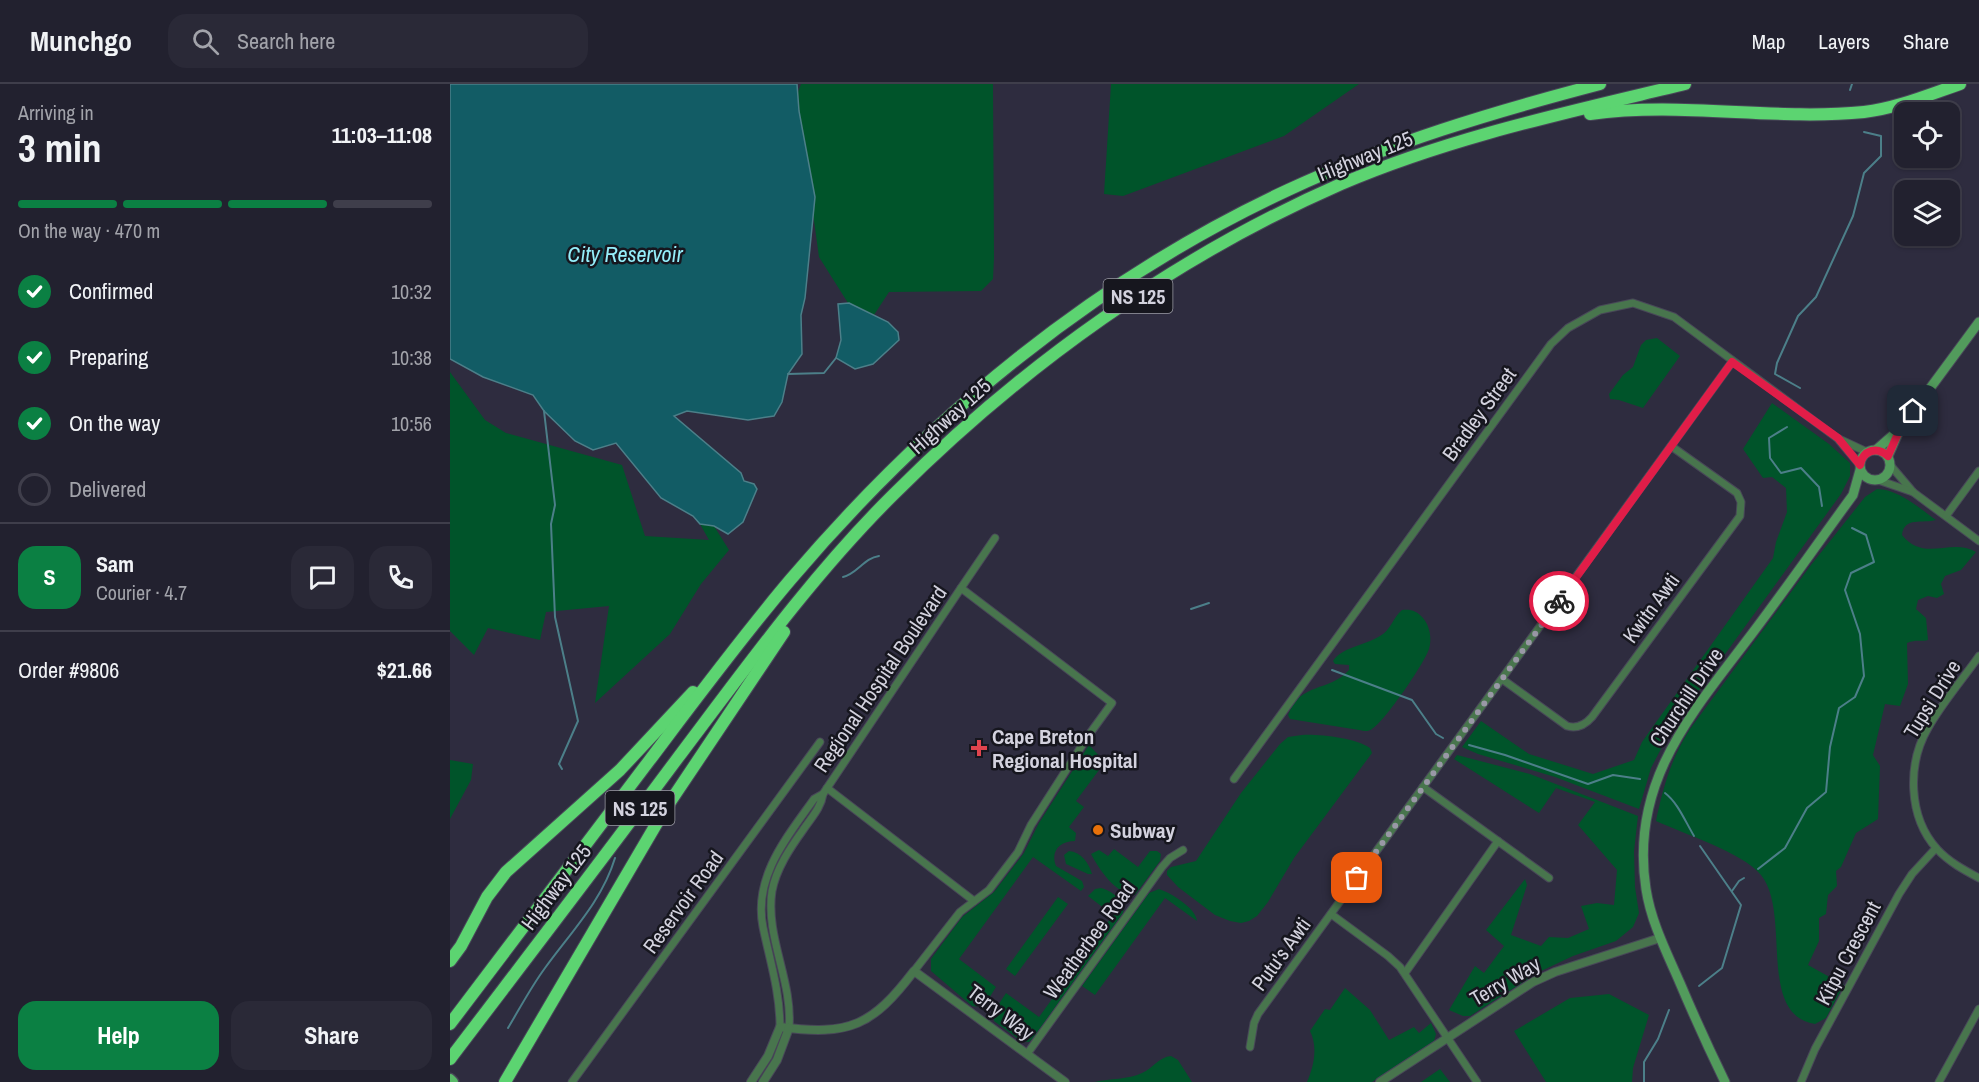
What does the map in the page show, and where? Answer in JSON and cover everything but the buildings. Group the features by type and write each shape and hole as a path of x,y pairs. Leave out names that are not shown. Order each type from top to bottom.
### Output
{"highway":[{"path":"1516,107 1578,84"},
{"name":"Highway 125","path":"450,1024 739,642 792,578 890,473 975,394 1037,342 1099,298 1205,233 1287,190 1395,145 1456,124 1600,84"},
{"name":"Highway 125","path":"454,1054 716,707 826,569 900,488 1015,384 1094,324 1159,281 1247,231 1338,186 1410,158 1515,125 1685,84"},
{"path":"1515,125 1634,110 1805,114 1865,112 1906,103 1960,84"},
{"path":"505,1082 664,811 826,569"},
{"path":"450,961 461,946 487,897 506,872 620,770 739,642"}],"main road":[{"path":"1900,429 1889,461 1887,476 1877,481 1866,478 1860,467 1861,460 1900,429 1979,322"},
{"path":"1871,451 1889,461"},
{"name":"Churchill Drive","path":"1725,1082 1660,938 1646,891 1644,857 1646,818 1659,772 1676,738 1691,714 1852,495 1860,467"},
{"name":"Churchill Drive","path":"1852,495 1877,481"}],"street":[{"name":"Bradley Street","path":"1234,779 1551,344 1568,328 1600,310 1633,303 1674,317 1838,438 1871,451"},
{"name":"Putu's Awti","path":"1250,1047 1258,1014 1732,362"},
{"name":"Bradley Street","path":"1838,438 1860,467"},
{"name":"Kwitn Awti","path":"1502,679 1567,726 1575,727 1584,724 1592,717 1740,516 1742,506 1737,493 1671,446"},
{"path":"1889,461 1912,492"},
{"path":"1946,516 1979,471"},
{"path":"1877,481 1912,492 1979,541"},
{"name":"Regional Hospital Boulevard","path":"784,1027 788,989 771,913 772,890 780,867 821,804 825,791 995,538"},
{"name":"Regional Hospital Boulevard","path":"914,970 960,912 989,890 1018,852 1037,815 1112,703 962,588"},
{"name":"Tupsi Drive","path":"1979,656 1928,727 1916,757 1913,775 1916,807 1936,848 1949,860 1979,878"},
{"name":"Reservoir Road","path":"572,1082 820,742"},
{"path":"1424,787 1549,878"},
{"name":"Regional Hospital Boulevard","path":"825,791 974,901"},
{"path":"1405,973 1498,841"},
{"name":"Kitpu Crescent","path":"1801,1082 1815,1049 1899,894 1912,874 1936,848"},
{"name":"Weatherbee Road","path":"1027,1054 1162,867 1170,858 1183,850"},
{"path":"1331,914 1388,956 1405,973 1477,1082"},
{"name":"Terry Way","path":"1380,1082 1544,976 1660,938"},
{"path":"784,1027 831,1029 860,1022 886,1005 914,970"},
{"name":"Terry Way","path":"914,970 1065,1082"},
{"path":"1939,1082 1979,1008"},
{"path":"751,1082 784,1027"},
{"path":"764,1082 777,1060 784,1027"}],"green space":[{"path":"801,84 993,84 993,279 981,291 889,292 874,315 848,303 819,257 799,111 798,92"},
{"path":"1111,84 1359,84 1284,136 1123,196 1104,194"},
{"path":"1657,338 1680,356 1643,408 1610,399 1609,394 1623,375 1633,367 1641,345 1646,340"},
{"path":"450,372 485,420 506,433 622,465 645,536 709,540 700,524 714,526 729,550 701,584 670,634 595,703 609,606 546,612 540,640 488,628 474,655 450,631"},
{"path":"1772,403 1829,444 1850,463 1850,476 1841,494 1673,726 1651,768 1639,809 1555,777 1462,747 1481,721 1529,754 1593,774 1634,760 1642,742 1773,558 1787,512 1786,488 1772,477 1763,478 1743,449"},
{"path":"1877,489 1893,492 1936,520 1906,525 1902,535 1910,543 1928,549 1957,547 1976,552 1961,570 1945,576 1941,584 1944,594 1937,598 1928,596 1918,600 1916,609 1926,618 1928,640 1907,643 1908,684 1900,706 1885,704 1873,755 1880,766 1878,819 1856,833 1841,867 1836,871 1837,886 1828,895 1826,914 1819,918 1819,941 1808,965 1844,985 1826,1018 1815,1024 1797,1017 1786,1002 1780,983 1770,892 1761,875 1727,851 1656,821 1668,774 1690,729 1811,565 1865,497"},
{"path":"1402,610 1414,611 1423,618 1429,629 1430,645 1412,679 1378,724 1364,731 1290,719 1288,715 1293,704 1300,697 1332,682 1349,670 1349,665 1335,664 1333,661 1337,656 1384,633"},
{"path":"1302,735 1347,739 1370,748 1372,753 1294,858 1257,916 1241,923 1215,915 1178,887 1167,875 1167,871 1171,867 1196,861 1241,793 1280,744 1288,737"},
{"path":"1089,745 1105,762 1076,801 1084,807 1069,827 1076,833 1075,841 1061,845 1055,851 1054,856 1056,866 1082,881 1084,887 1081,891 1033,857 959,959 996,987 984,1004 972,1006 931,971 931,959 962,917 994,892 1024,853 1039,823"},
{"path":"1457,755 1530,774 1638,816 1634,851 1635,887 1639,913 1633,927 1616,941 1573,956 1539,972 1470,1016 1463,1016 1449,1010 1475,966 1484,973 1504,946 1486,930 1525,879 1527,885 1511,935 1541,946 1549,937 1568,938 1589,929 1581,906 1597,903 1614,905 1617,870 1578,825 1595,802 1556,788 1539,813 1454,759"},
{"path":"450,760 473,764 471,780 450,819"},
{"path":"1114,849 1138,867 1150,851 1157,851 1161,854 1160,861 1135,895 1128,894 1114,886 1091,854 1099,850 1108,856"},
{"path":"1069,851 1077,853 1084,859 1092,874 1066,864 1064,855"},
{"path":"1101,888 1117,897 1122,904 1123,913 1034,1037 1029,1042 1021,1041 994,1021 993,1013 1006,993 1039,1017 1113,915 1088,896 1095,889"},
{"path":"1159,889 1188,906 1197,921 1165,898 1095,995 1082,986 1149,893"},
{"path":"1058,897 1068,904 1015,976 1006,969"},
{"path":"1345,988 1370,1010 1389,1040 1414,1027 1419,1033 1431,1023 1436,1034 1434,1041 1372,1082 1307,1082 1314,1056 1314,1043 1310,1031 1325,1009 1330,1010"},
{"path":"1609,994 1649,1015 1633,1068 1632,1082 1546,1082 1514,1031 1570,998"},
{"path":"1171,1056 1178,1060 1192,1082 1095,1082 1137,1075 1163,1058"},
{"path":"1440,1069 1450,1082 1421,1082"}],"water":[{"name":"City Reservoir","path":"450,84 797,84 799,111 815,197 805,298 801,315 802,354 788,374 782,402 774,416 748,420 687,411 674,416 741,473 744,481 754,484 757,489 743,522 728,534 714,526 700,524 693,516 661,498 616,443 593,450 575,441 544,411 533,395 483,377 450,359"},
{"path":"849,303 888,322 898,332 899,340 873,364 855,369 836,358 841,340 838,304"}],"waterway":[{"path":"1850,90 1852,84"},
{"path":"1800,388 1775,374 1777,363 1798,316 1816,297 1853,216 1864,173 1881,156 1881,136 1864,132"},
{"path":"788,374 824,373 836,358"},
{"path":"544,411 555,505 551,524 555,617 578,721 559,764 562,769"},
{"path":"1787,427 1769,438 1770,458 1781,473 1801,468 1819,487 1822,506"},
{"path":"1758,869 1785,848 1807,808 1826,792 1830,747 1839,708 1855,697 1864,676 1860,634 1845,590 1851,573 1874,562 1866,535 1852,528"},
{"path":"843,577 879,556"},
{"path":"1191,609 1209,603"},
{"path":"1332,670 1412,700 1436,734 1443,738"},
{"path":"1469,745 1588,784 1613,775 1640,779"},
{"path":"1665,793 1678,807 1694,836"},
{"path":"1699,986 1722,968 1741,905 1700,846"},
{"path":"508,1028 540,975 594,902 615,858"},
{"path":"1732,891 1744,878"},
{"path":"1644,1082 1644,1062 1658,1039 1669,1010"}],"way so far":[{"path":"1357,878 1559,601"}],"place":[{"name":"Cape Breton Regional Hospital","path":"979,748"},
{"name":"Subway","path":"1098,830"}],"route":[{"path":"1559,601 1732,362 1838,438 1860,465 1863,456 1871,450 1881,451 1888,456 1900,429 1913,411"}]}
